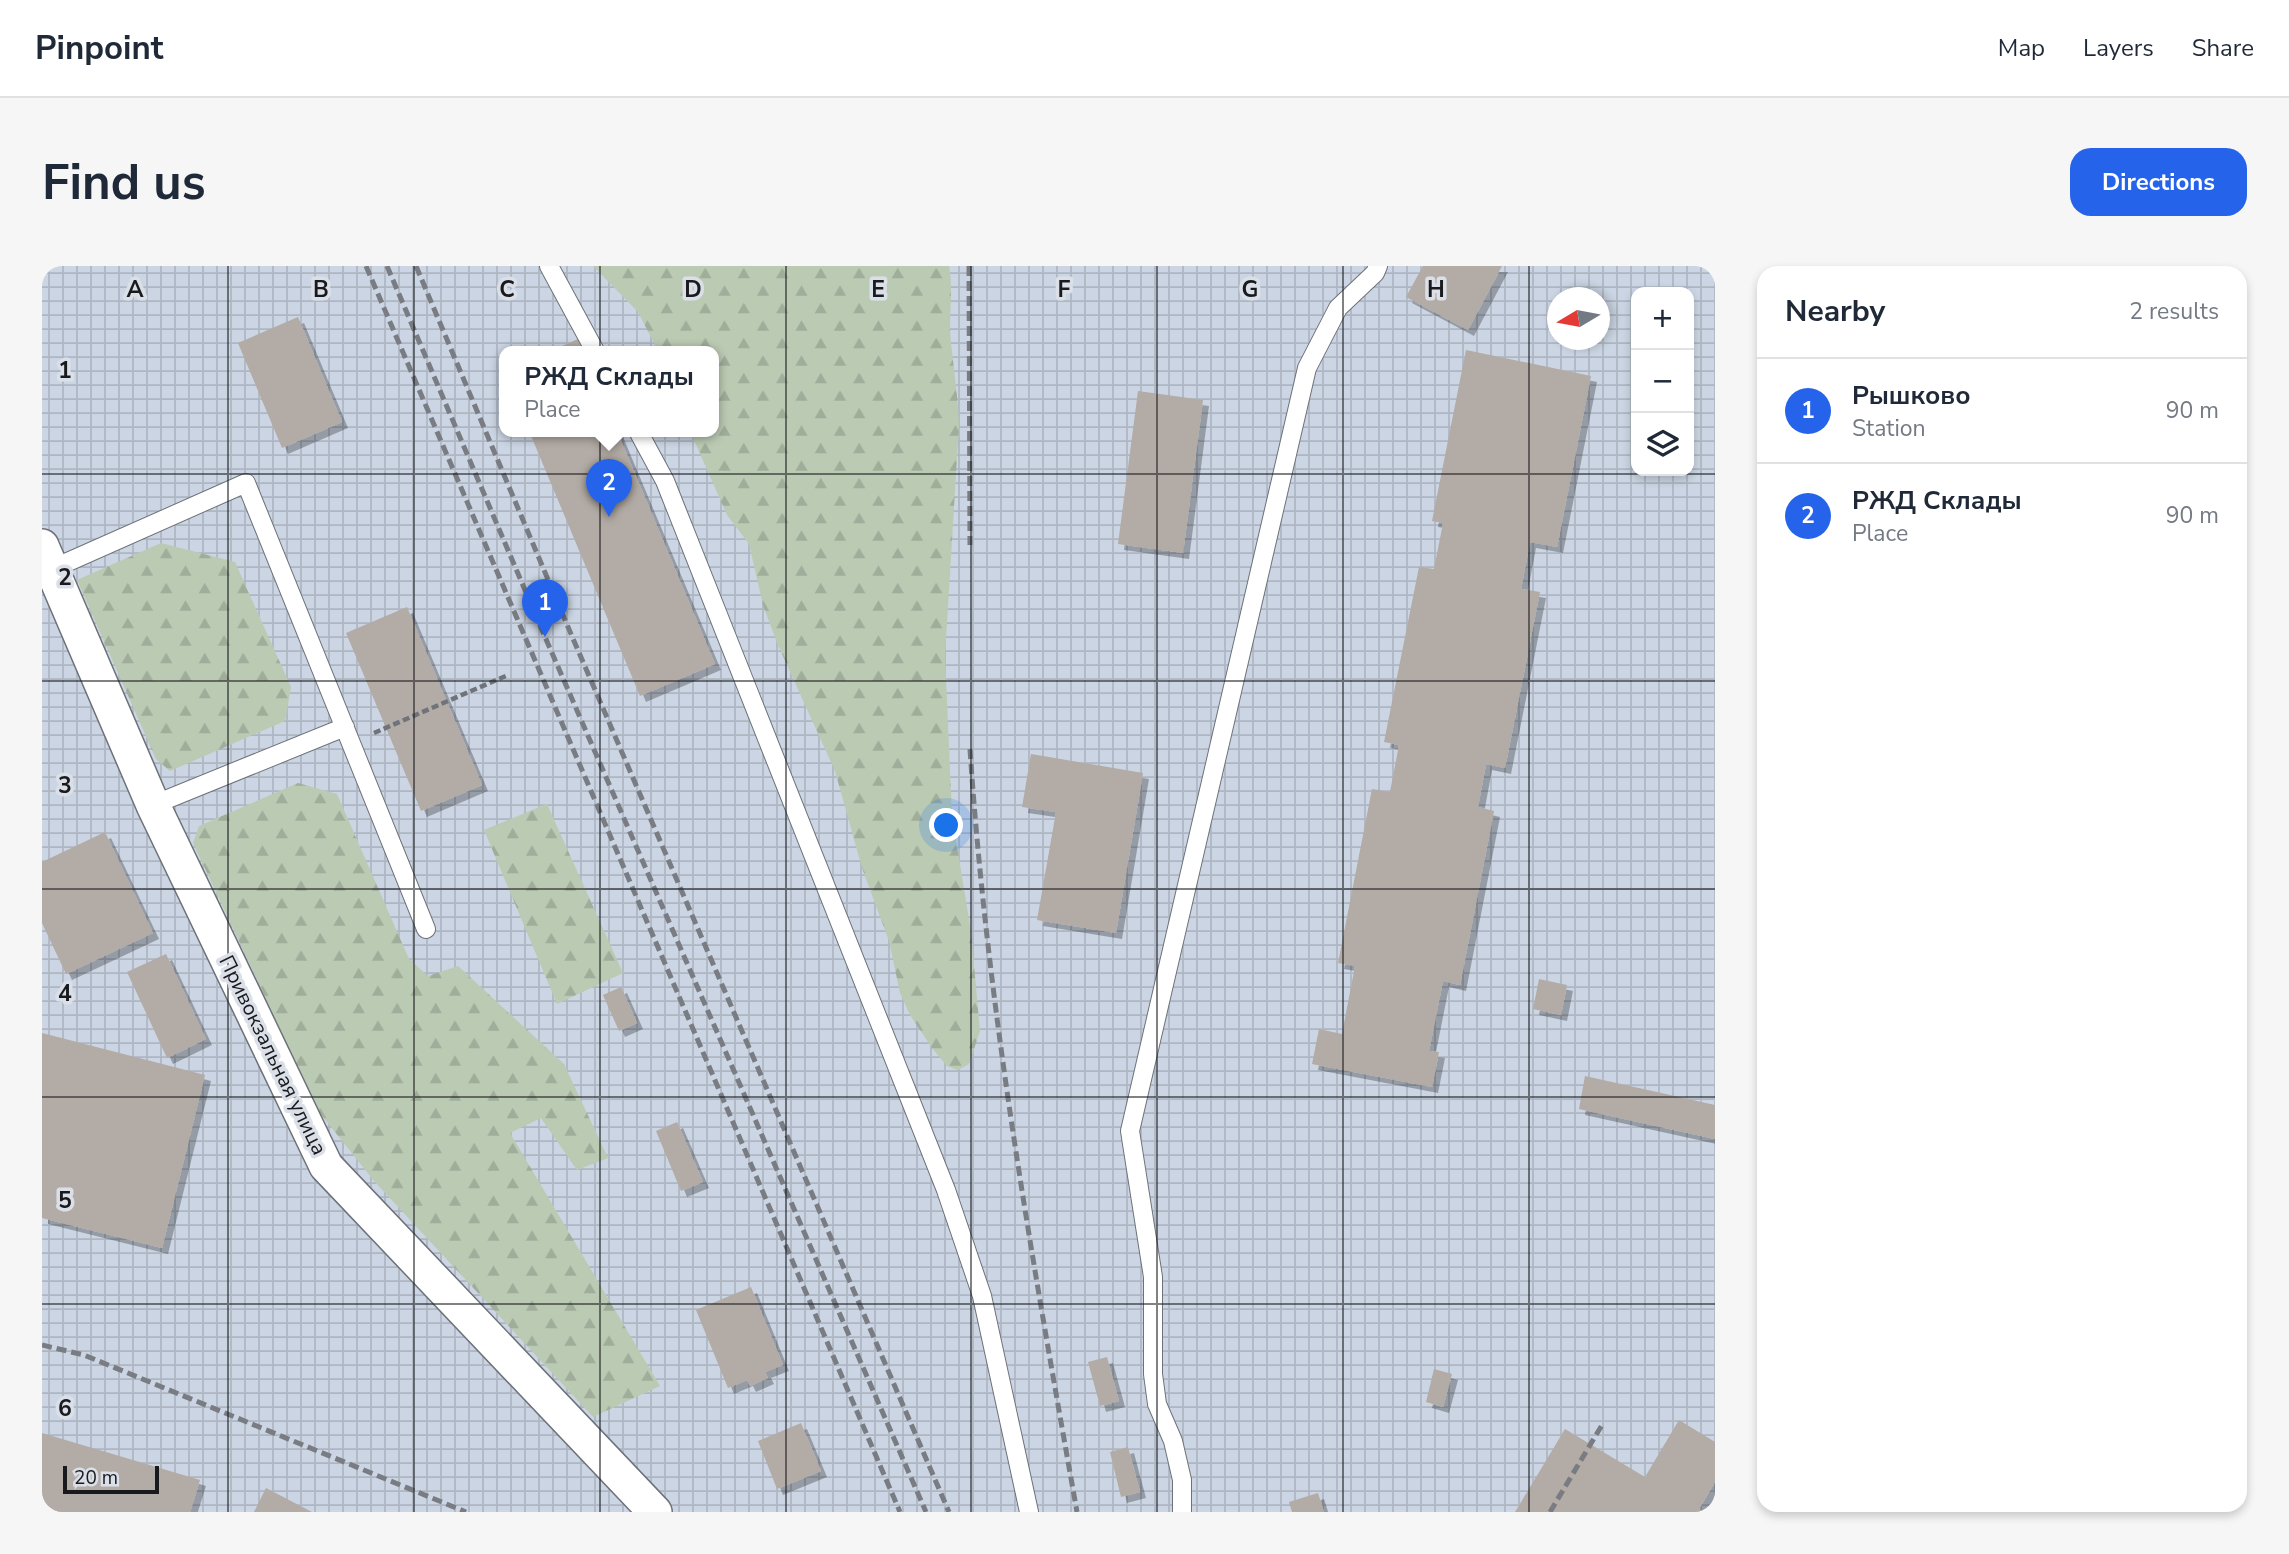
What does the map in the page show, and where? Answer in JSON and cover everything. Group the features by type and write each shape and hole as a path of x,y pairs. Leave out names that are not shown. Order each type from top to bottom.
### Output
{"street":[{"name":"Привокзальная улица","path":"47,558 153,805 326,1166 655,1512"}],"lane":[{"path":"549,266 592,346"},
{"path":"1182,1512 1182,1480 1176,1454 1157,1404 1153,1374 1153,1277 1130,1131 1307,368 1338,308 1375,273 1378,266"},
{"path":"641,437 665,481 946,1190 982,1296 1029,1512"},
{"path":"47,558 246,483 426,929"},
{"path":"153,805 348,735"}],"path":[{"path":"348,735 508,676"}],"shaded area":[{"path":"42,266 1715,266 1715,1512 42,1512"}],"green space":[{"path":"593,266 949,266 950,333 959,425 945,656 952,815 971,932 980,1031 969,1064 958,1070 947,1066 932,1048 910,1015 900,993 889,941 862,868 835,771 777,643 763,605 749,544 727,515 693,437 719,437 719,346 655,346 638,312"},
{"path":"161,543 235,562 291,687 285,721 170,771 156,759 77,580"},
{"path":"298,783 337,794 409,959 428,976 458,966 564,1064 608,1158 577,1170 541,1118 510,1133 660,1386 593,1417 374,1181 319,1112 193,843 199,826"},
{"path":"547,804 623,973 557,1004 484,830"}],"building":[{"path":"1423,266 1502,266 1468,330 1406,297"},
{"path":"298,317 342,422 282,448 238,343"},
{"path":"578,339 581,346 562,346"},
{"path":"1466,350 1591,376 1557,547 1530,542 1521,589 1540,592 1505,768 1486,764 1478,807 1494,811 1460,985 1443,981 1429,1051 1439,1052 1432,1087 1312,1064 1319,1029 1342,1034 1355,966 1338,963 1372,789 1390,792 1399,745 1384,742 1419,567 1434,569 1443,523 1432,521"},
{"path":"1138,391 1203,400 1183,553 1118,544"},
{"path":"532,437 620,437 715,664 640,696"},
{"path":"407,607 482,785 421,811 346,633"},
{"path":"1031,754 1143,773 1116,933 1037,920 1056,812 1022,807"},
{"path":"105,832 153,933 66,974 42,923 42,862"},
{"path":"166,954 206,1039 167,1058 127,972"},
{"path":"1539,979 1567,985 1561,1015 1533,1009"},
{"path":"621,987 637,1023 619,1031 603,995"},
{"path":"42,1033 205,1075 162,1248 42,1218"},
{"path":"1585,1076 1715,1105 1715,1139 1579,1109"},
{"path":"677,1122 703,1182 681,1191 656,1131"},
{"path":"751,1287 783,1365 765,1372 768,1378 750,1386 747,1380 728,1388 696,1310"},
{"path":"1107,1357 1119,1401 1100,1406 1088,1362"},
{"path":"1434,1369 1452,1374 1443,1407 1426,1402"},
{"path":"1679,1420 1715,1442 1715,1482 1699,1509 1703,1512 1515,1512 1565,1429 1645,1477"},
{"path":"801,1423 821,1471 777,1489 758,1441"},
{"path":"42,1433 200,1480 190,1512 42,1512"},
{"path":"1128,1447 1140,1492 1121,1497 1110,1452"},
{"path":"266,1488 312,1512 254,1512"},
{"path":"1318,1493 1324,1512 1292,1512 1289,1502"}],"railway":[{"path":"366,266 900,1512"},
{"path":"387,266 545,637 926,1512"},
{"path":"416,266 568,627 949,1512"},
{"path":"969,266 970,545"},
{"path":"970,749 999,1037 1028,1227 1077,1512"},
{"path":"42,1345 84,1355 466,1512"},
{"path":"1550,1512 1602,1425"}],"place":[{"name":"РЖД Склады","path":"609,517"},
{"name":"Рышково","path":"545,637"}]}
